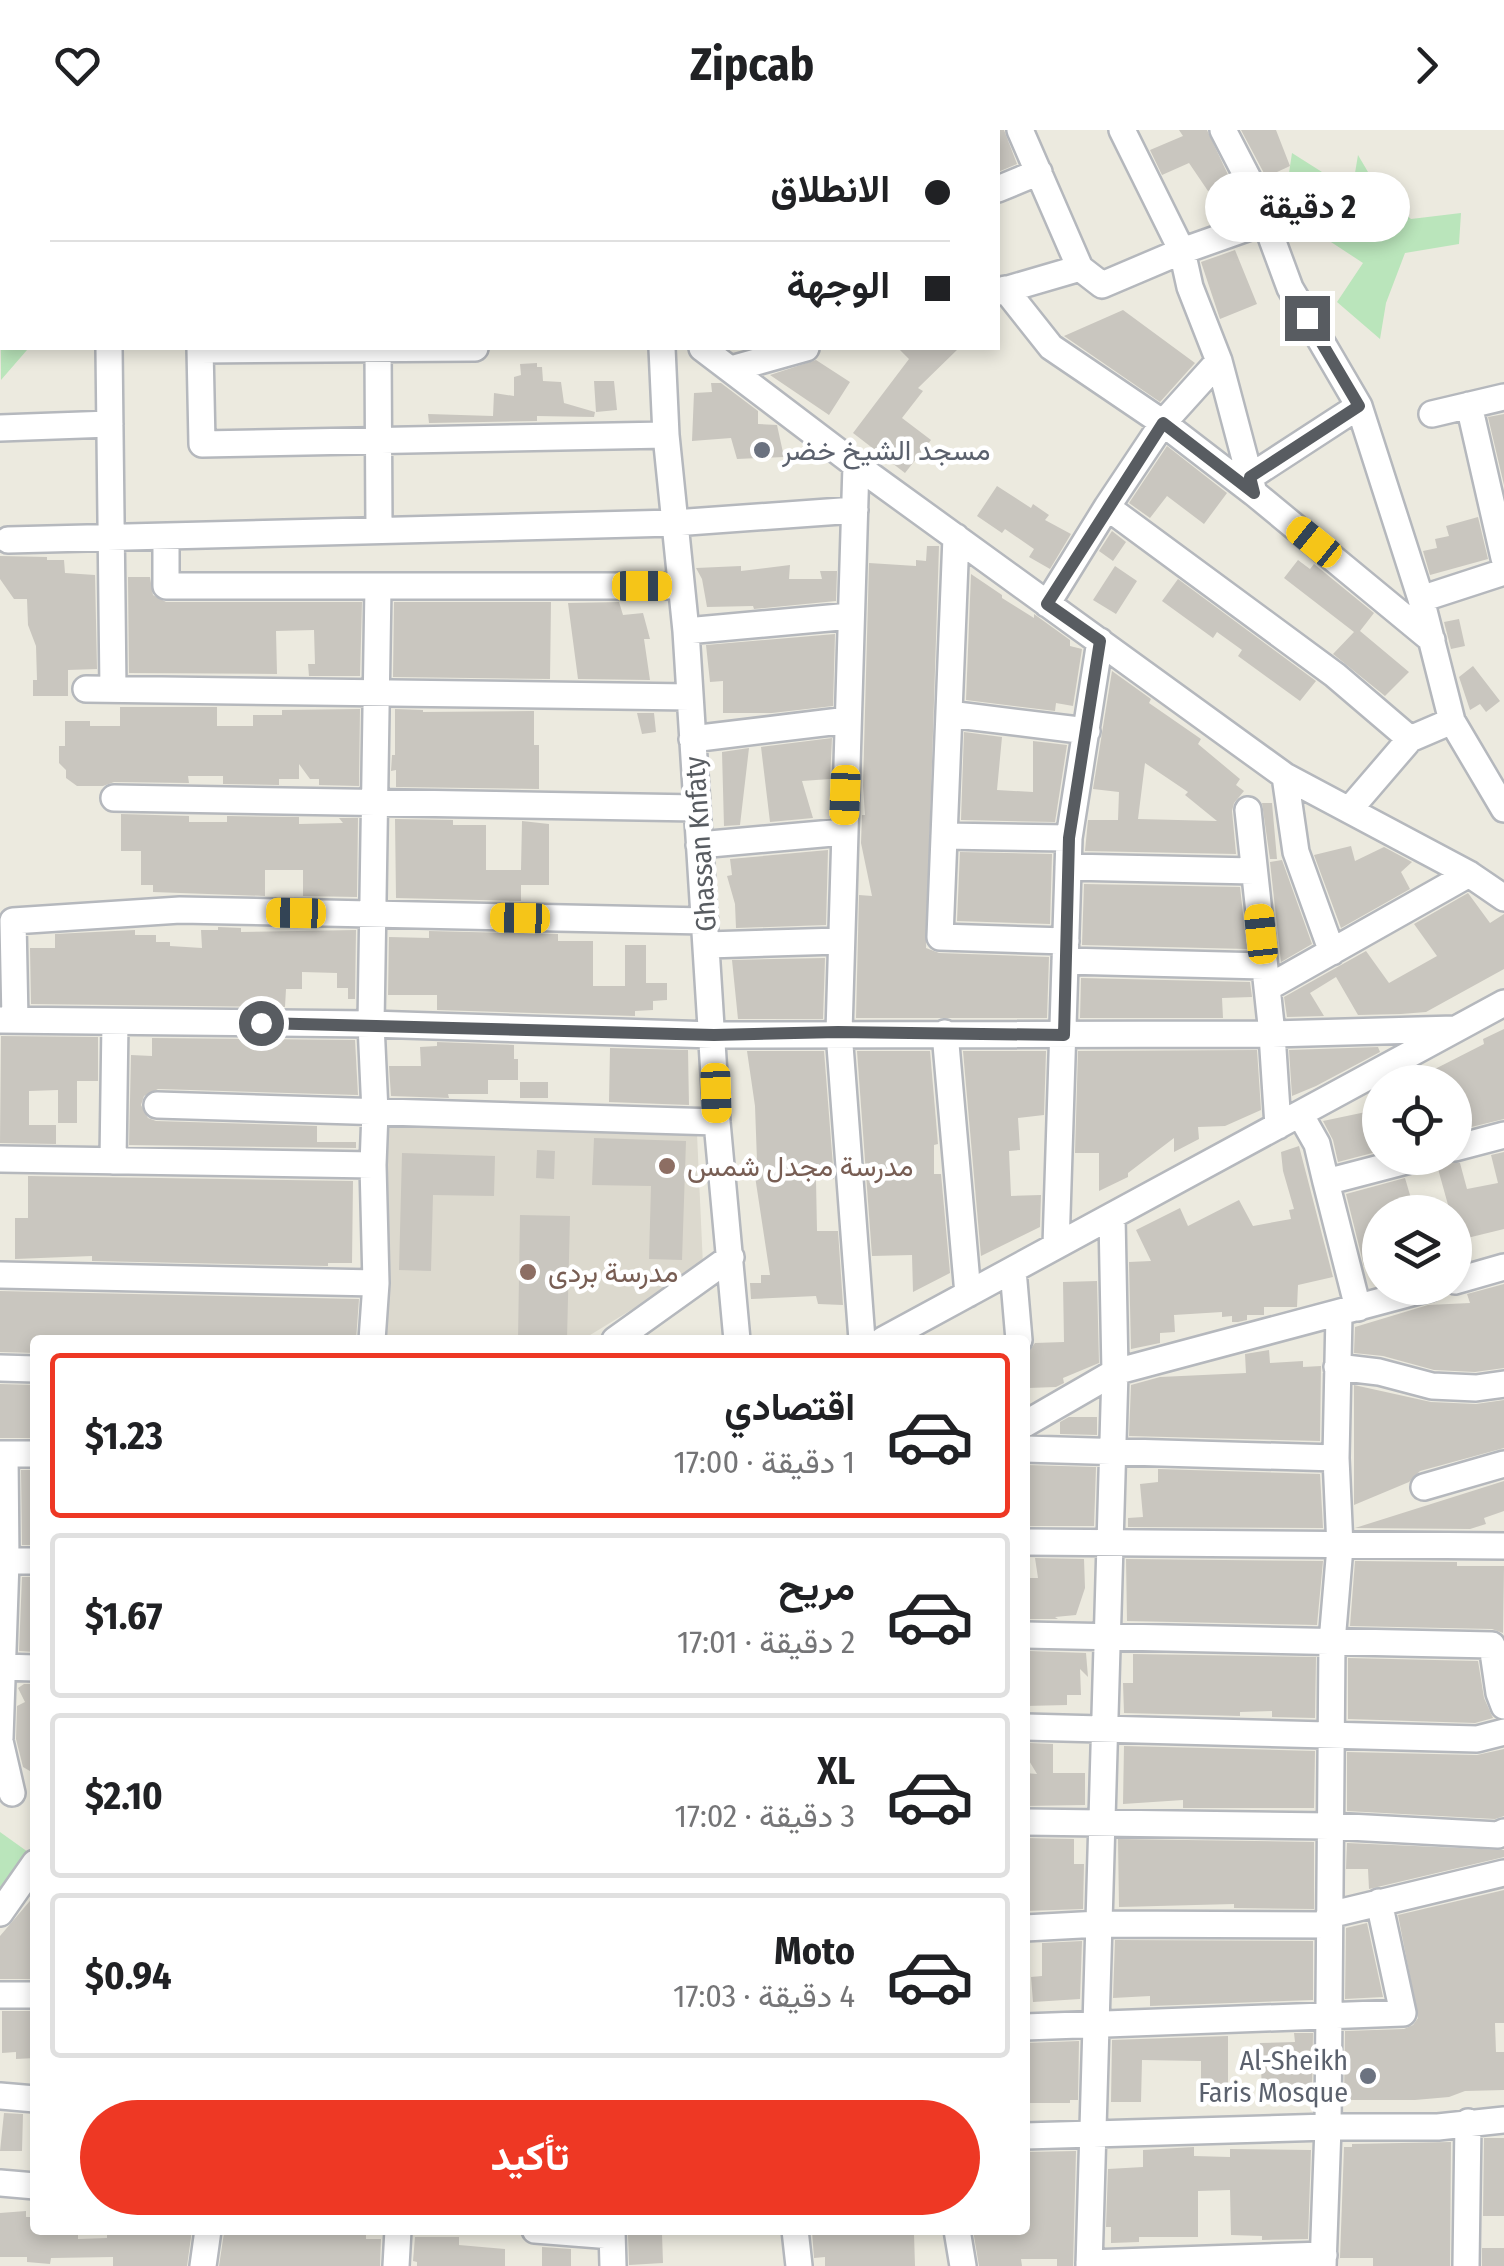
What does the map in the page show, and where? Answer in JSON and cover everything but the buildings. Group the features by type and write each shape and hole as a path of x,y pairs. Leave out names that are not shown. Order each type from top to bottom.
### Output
{"street":[{"path":"1020,130 1080,268 1102,284 1264,222"},
{"path":"1122,130 1182,251 1190,286 1220,361 1252,485"},
{"path":"1224,130 1252,188 1290,288 1359,406 1422,599 1452,721 1504,808"},
{"path":"1000,188 1039,172"},
{"path":"1080,268 1002,290 1052,347 1252,485 1432,640"},
{"path":"109,350 112,689"},
{"path":"200,350 202,444 666,435"},
{"path":"378,350 379,530"},
{"name":"Ghassan Knfaty","path":"662,350 666,435 686,631 717,1122 737,1335"},
{"path":"705,350 856,465 1285,776 1469,874 1504,898"},
{"path":"731,370 799,350"},
{"path":"1047,604 1163,423 1220,361"},
{"path":"1432,414 1504,397"},
{"path":"1469,405 1495,478 1504,558"},
{"path":"1252,485 1359,406"},
{"path":"0,428 110,424"},
{"path":"856,465 838,1032 862,1335"},
{"path":"1107,507 1335,675 1410,739"},
{"path":"8,540 674,523 855,510"},
{"path":"166,537 166,586 680,586"},
{"path":"956,537 940,937 1266,977 1332,952 1469,874"},
{"path":"1422,599 1504,572"},
{"path":"372,1335 376,1283 371,1024 378,586"},
{"path":"686,631 851,616"},
{"path":"1056,1246 1069,838 1100,641"},
{"path":"86,689 690,697"},
{"path":"949,714 1087,731"},
{"path":"692,738 848,720"},
{"path":"1349,810 1410,739 1452,721"},
{"path":"1285,776 1296,852 1332,952"},
{"path":"114,798 698,808"},
{"path":"1112,1216 1115,1372 1089,2264 1324,2260 1332,1642 1340,1547 1337,1367 1348,1311 1316,1144 1289,1121 1272,1034 1248,810"},
{"path":"699,844 844,832"},
{"path":"944,836 1069,838"},
{"path":"1068,867 1254,871"},
{"path":"840,941 373,915 180,910 13,921 7,1020 371,1024 714,1035 1272,1034 1454,1029"},
{"path":"892,1335 1504,1003"},
{"path":"113,1160 115,1022"},
{"path":"945,1033 968,1294"},
{"path":"157,1105 717,1122"},
{"path":"1472,1143 1504,1134"},
{"path":"0,1159 373,1165"},
{"path":"1326,1182 1362,1173"},
{"path":"622,1335 731,1257"},
{"path":"1472,1275 1504,1267"},
{"path":"1014,1270 1019,1335"},
{"path":"0,1275 376,1283"},
{"path":"1030,1421 1115,1372 1369,1305"},
{"path":"1337,1367 1379,1372 1432,1386 1476,1388 1504,1384"},
{"path":"0,1368 30,1369"},
{"path":"1030,1449 1336,1458"},
{"path":"16,1795 0,1739 6,1561 2,1454 30,1454"},
{"path":"1424,1488 1504,1464"},
{"path":"1030,1542 1504,1546"},
{"path":"6,1561 30,1561"},
{"path":"1030,1635 1492,1645 1504,1706"},
{"path":"2,1668 30,1668"},
{"path":"1030,1727 1477,1739 1504,1732"},
{"path":"1030,1822 1330,1826 1498,1836 1504,1832"},
{"path":"3,1908 30,1870"},
{"path":"1030,1928 1329,1920 1379,1902 1504,1873"},
{"path":"1030,2028 1403,2013 1379,1902"},
{"path":"3,1908 30,1905"},
{"path":"0,1995 30,1996"},
{"path":"0,2096 30,2099"},
{"path":"1030,2136 1438,2127 1504,2120"},
{"path":"1466,2266 1468,2122"},
{"path":"0,2182 30,2185"},
{"path":"203,2266 207,2235"},
{"path":"396,2266 398,2235"},
{"path":"612,2235 613,2266"},
{"path":"796,2235 799,2266"},
{"path":"958,2235 963,2266"}],"shaded area":[{"path":"386,1121 697,1134 703,1266 590,1335 379,1335"}],"green space":[{"path":"1292,153 1352,191 1358,155 1381,194 1411,219 1461,213 1459,244 1405,253 1386,303 1380,339 1337,302 1363,263 1302,223 1289,173"},
{"path":"1,350 27,350 1,380"},
{"path":"0,1832 30,1853 30,1865 0,1915"}],"place":[{"name":"مسجد الشيخ خضر","path":"762,450"},
{"name":"مدرسة مجدل شمس","path":"667,1166"},
{"name":"مدرسة بردى","path":"528,1272"},
{"name":"Al-Sheikh Faris Mosque","path":"1368,2076"}],"route":[{"path":"261,1023 714,1035 1064,1035 1069,838 1100,641 1047,604 1163,423 1254,493 1250,477 1359,406 1307,318"}]}
